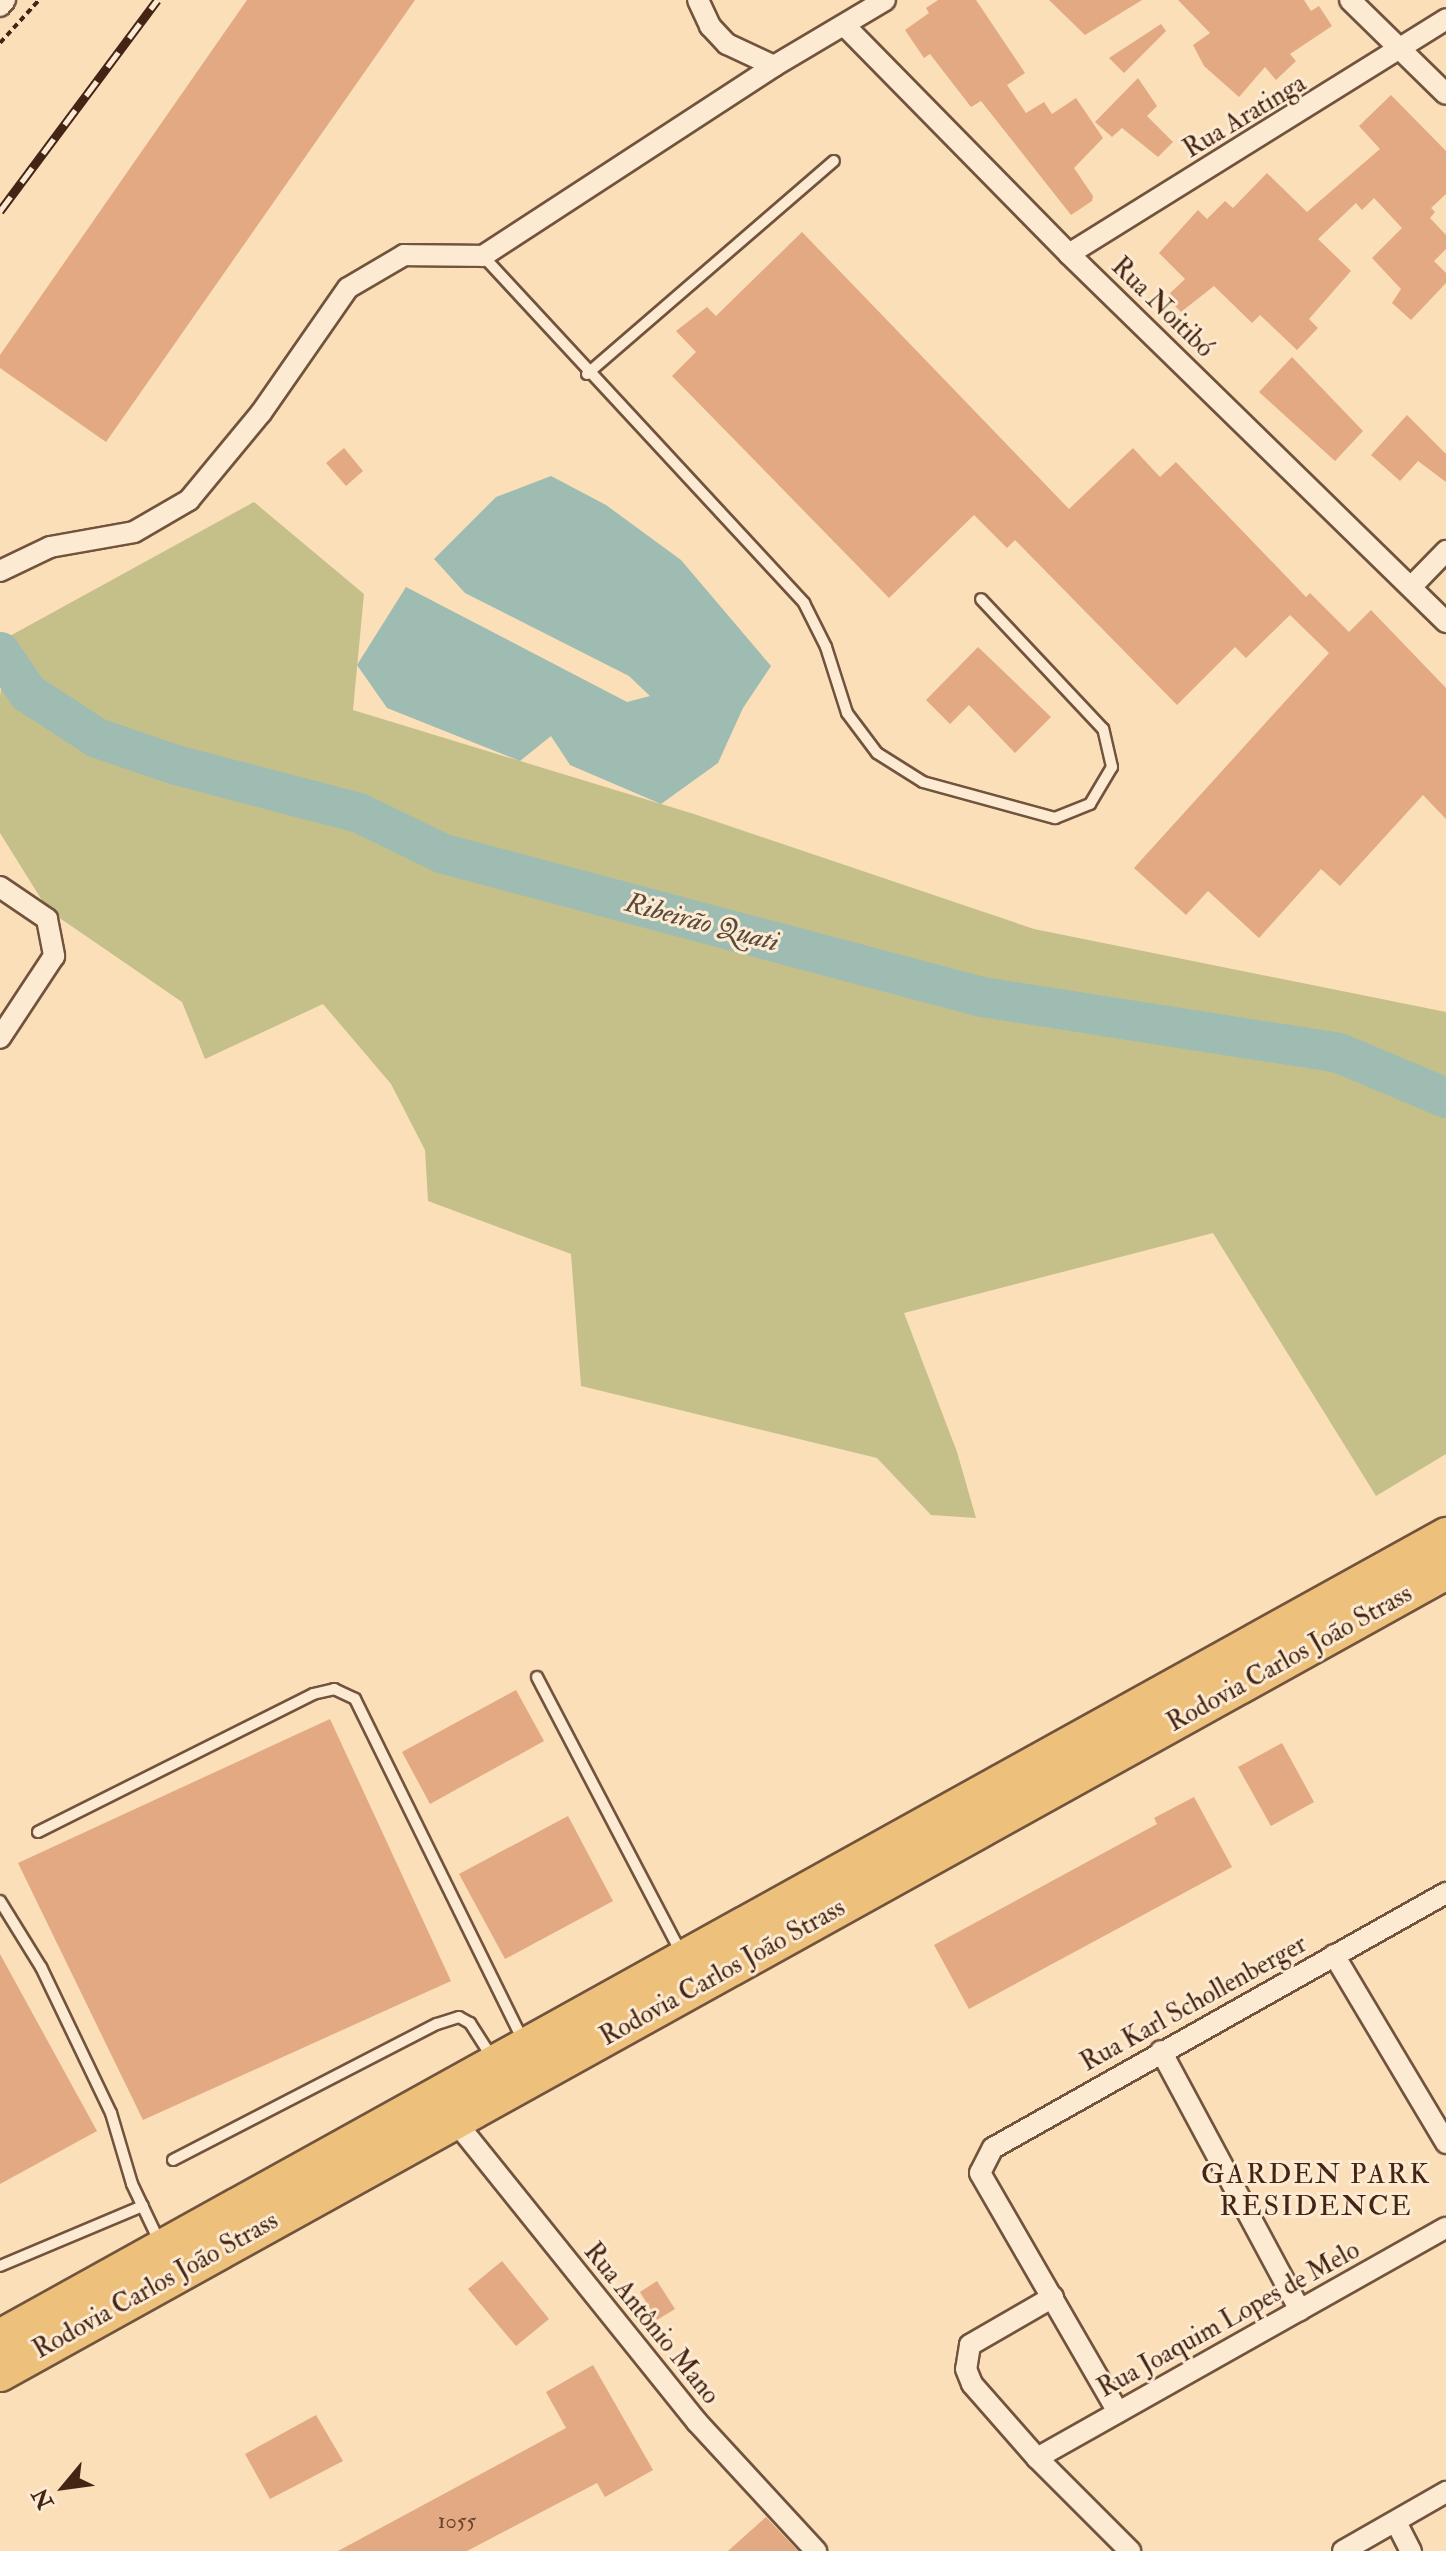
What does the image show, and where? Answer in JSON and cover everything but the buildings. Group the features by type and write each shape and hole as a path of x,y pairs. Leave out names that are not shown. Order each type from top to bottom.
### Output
{"highway":[{"name":"Rodovia Carlos João Strass","path":"0,2338 1446,1536"},
{"name":"Rodovia Carlos João Strass","path":"0,2373 1441,1576"}],"street":[{"path":"0,6 5,0"},
{"path":"698,0 710,26 727,44 774,66"},
{"path":"0,571 50,547 134,532 189,500 261,413 348,288 404,255 483,256 774,66 846,27 885,0"},
{"path":"1350,0 1446,94"},
{"name":"Rua Aratinga","path":"1069,254 1402,51 1446,19"},
{"name":"Rua Noitibó","path":"846,27 1069,254 1446,622"},
{"path":"1412,586 1446,551"},
{"path":"0,887 47,919 54,956 0,1038"},
{"name":"Rua Karl Schollenberger","path":"1053,2297 980,2173 993,2148 1446,1893"},
{"path":"1334,1955 1446,2143"},
{"path":"1161,2051 1300,2310"},
{"name":"Rua Antônio Mano","path":"455,2121 697,2422 816,2551"},
{"name":"Rua Joaquim Lopes de Melo","path":"1037,2458 1446,2228"},
{"path":"1118,2412 1053,2297 970,2345 966,2369 972,2384 1037,2458 1130,2551"},
{"path":"1343,2551 1446,2492"},
{"path":"1396,2522 1411,2551"}],"lane":[{"path":"587,374 834,161"},
{"path":"483,256 587,374 804,603 826,647 847,713 877,753 923,782 1055,818 1090,804 1112,767 1103,729 981,599"},
{"path":"537,1677 685,1960"},
{"path":"38,1832 313,1694 334,1689 355,1699 512,2055"},
{"path":"0,1901 41,1967 104,2099 162,2249"},
{"path":"173,2160 448,2020 459,2017 470,2023 512,2055"},
{"path":"0,2266 143,2206"}],"path":[{"path":"0,43 39,0"}],"shaded area":[{"path":"254,502 364,594 353,710 694,814 1034,929 1446,1012 1446,1454 1376,1496 1213,1233 904,1313 957,1452 976,1518 931,1515 877,1458 581,1386 571,1254 428,1201 425,1150 391,1084 323,1004 205,1059 182,1002 48,910 0,833 0,696 8,637"}],"water":[{"path":"551,476 606,505 681,560 771,666 743,708 718,763 661,804 570,765 551,736 520,761 387,708 357,665 406,587 627,702 650,696 629,676 465,593 434,559 496,497"}],"waterway":[{"name":"Ribeirão Quati","path":"0,652 28,693 97,738 176,765 359,813 444,854 982,997 1339,1053 1446,1098"}],"railway":[{"path":"0,211 157,0"}],"district":[{"name":"GARDEN PARK RESIDENCE","path":"1316,2191"}]}
